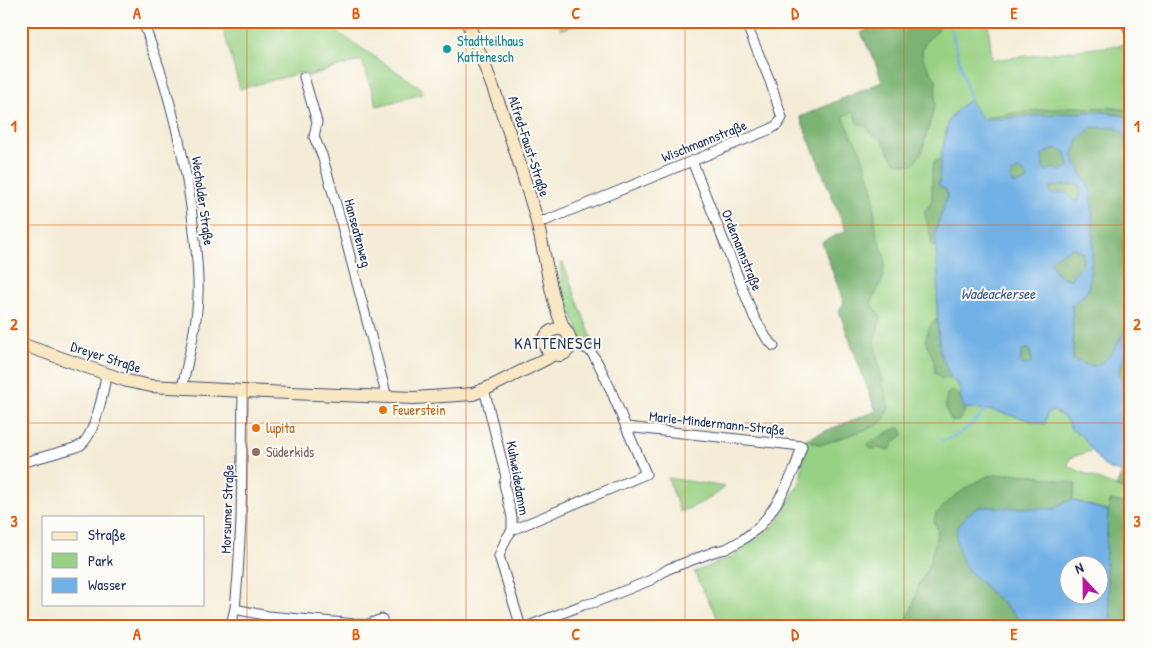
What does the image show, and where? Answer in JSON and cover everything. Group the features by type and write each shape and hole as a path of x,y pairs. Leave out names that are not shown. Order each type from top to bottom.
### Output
{"street":[{"name":"Wecholder Straße","path":"143,21 165,85 176,128 185,166 197,249 198,296 196,320 182,389"},
{"name":"Alfred-Faust-Straße","path":"467,21 509,130 538,222 550,285 560,319 571,339 569,349 564,354 558,355 549,350 544,342 546,335 552,330 550,285"},
{"name":"Wischmannstraße","path":"538,222 692,161 778,124 782,118 770,81 745,21"},
{"path":"1126,21 1130,29"},
{"name":"Hanseatenweg","path":"304,77 317,122 314,137 322,155 342,226 385,390 385,397"},
{"name":"Ordemannstraße","path":"692,161 754,317 767,339 774,346"},
{"path":"552,330 558,328 566,331"},
{"name":"Dreyer Straße","path":"21,344 127,381 182,389 243,392"},
{"path":"512,530 646,474 605,377 592,353 586,348 571,344"},
{"name":"Alfred-Faust-Straße","path":"243,392 414,398 473,394 504,379 540,352 549,350"},
{"path":"21,463 82,444 96,419 106,374"},
{"name":"Kuhweidedamm","path":"484,390 506,476 504,484 512,517 512,530 499,556 521,627"},
{"name":"Morsumer Straße","path":"230,627 235,609 241,521 243,392"},
{"name":"Marie-Mindermann-Straße","path":"526,627 652,580 668,569 726,549 742,540 758,528 776,504 795,468 802,446 626,427"},
{"path":"235,609 268,616 366,625 382,619"}],"green space":[{"path":"221,21 328,21 331,28 420,87 423,94 377,106 362,60 307,76 300,73 240,89"},
{"path":"557,21 583,21 561,30"},
{"path":"876,21 988,21 992,60 1130,44 1130,111 1116,108 983,120 965,103 949,120 941,156 939,186 937,316 951,379 960,388 964,408 990,410 1045,423 1047,413 1053,411 1064,417 1072,430 1081,435 1093,450 1070,458 1068,466 1116,487 1130,490 1130,505 1111,500 1108,511 1072,500 1076,484 1034,475 988,476 953,497 936,514 938,529 928,568 919,584 913,606 903,627 722,627 694,572 734,556 776,524 800,482 806,439 876,411 839,311 844,303 822,242 846,231 800,117 882,82 875,61 861,33 877,25"},
{"path":"876,21 910,21 915,25 919,24 919,21 939,21 938,31 928,39 922,50 923,59 936,80 935,104 922,152 914,163 908,165 896,162 883,141 871,133 867,127 857,123 854,112 843,116 860,150 869,176 873,190 876,231 885,258 883,278 871,303 881,317 874,342 889,408 883,421 876,426 820,445 806,439 876,411 839,311 844,303 822,242 846,231 800,117 882,82 875,61 861,33 877,25"},
{"path":"1069,107 1116,108 1130,111 1130,117 1104,112 983,120 988,116"},
{"path":"1092,127 1117,128 1124,134 1130,162 1130,320 1110,355 1099,364 1092,366 1073,360 1072,305 1088,291 1093,246 1092,193 1072,156 1079,139"},
{"path":"1058,148 1066,152 1069,167 1061,171 1057,169 1046,171 1043,167 1041,155"},
{"path":"941,159 939,186 947,190 947,198 935,233 936,245 934,247 931,245 931,237 924,211 932,202 932,167 935,161"},
{"path":"1018,170 1024,172 1028,180 1014,184 1011,180 1011,173"},
{"path":"1077,183 1080,186 1078,202 1074,202 1065,193 1051,195 1049,187"},
{"path":"1072,248 1082,252 1083,258 1080,269 1077,270 1071,279 1067,279 1057,274 1051,260 1053,257"},
{"path":"563,263 599,356 597,356 592,346 582,340 564,295 560,264"},
{"path":"937,320 940,352 951,379 942,379 936,374 933,358 926,343 929,328"},
{"path":"1130,347 1130,419 1119,370"},
{"path":"1028,349 1032,358 1031,364 1022,365 1020,362 1022,350"},
{"path":"952,391 958,394 964,407 964,414 959,421 952,421 946,408 947,394"},
{"path":"900,428 903,435 888,450 871,449 868,446 869,443"},
{"path":"1130,471 1130,490 1116,487 1122,472"},
{"path":"1034,475 1076,484 1072,500 1054,509 980,507 967,569 1017,617 1023,627 903,627 913,606 919,584 928,568 938,530 934,522 936,514 953,497 971,485 988,476"},
{"path":"668,478 725,487 710,498 680,512"},
{"path":"1111,500 1130,505 1130,627 1111,627 1108,556 1105,556 1108,511"}],"water":[{"name":"Wadeackersee","path":"970,101 983,120 1085,112 1104,112 1130,117 1130,162 1124,134 1117,128 1092,127 1079,139 1072,156 1092,193 1093,246 1088,291 1072,305 1073,360 1087,365 1099,364 1110,355 1130,320 1130,347 1119,370 1130,419 1130,471 1112,470 1103,465 1081,435 1072,430 1064,417 1054,411 1047,413 1045,424 990,410 964,408 958,384 951,379 940,352 935,233 947,198 947,190 939,186 941,156 949,120 965,103","holes":["1058,148 1060,151 1066,152 1069,167 1061,171 1053,168 1046,171 1043,167 1042,155","1018,170 1024,172 1028,180 1014,184 1011,180 1011,173","1077,184 1080,186 1079,200 1074,202 1065,192 1052,194 1050,187","1072,248 1082,252 1083,258 1082,265 1071,279 1067,279 1057,273 1051,260","1029,349 1032,358 1031,364 1022,365 1020,362 1022,351"]},
{"path":"1072,500 1108,511 1105,556 1058,556 1058,606 1108,606 1108,590 1111,627 1023,627 1017,617 967,569 960,555 956,539 958,527 968,514 980,507 1054,509"}],"waterway":[{"path":"949,21 970,101"},
{"path":"942,441 966,429 986,410"}],"place":[{"name":"Stadtteilhaus Kattenesch","path":"447,49"},
{"name":"Feuerstein","path":"383,410"},
{"name":"lupita","path":"256,428"},
{"name":"Süderkids","path":"256,452"}],"district":[{"name":"KATTENESCH","path":"558,343"}]}
